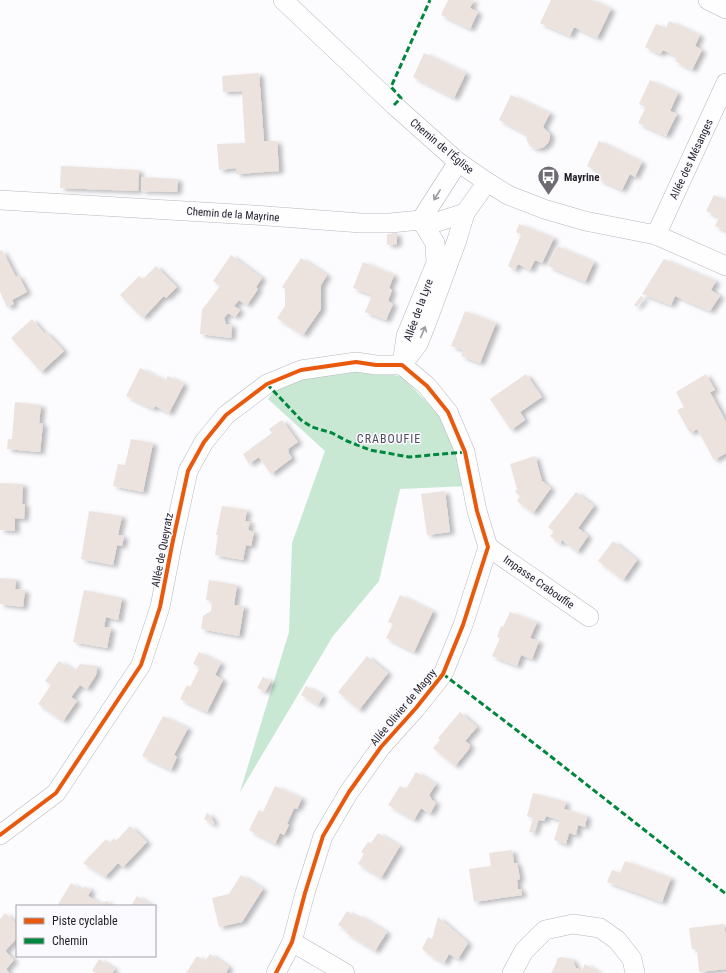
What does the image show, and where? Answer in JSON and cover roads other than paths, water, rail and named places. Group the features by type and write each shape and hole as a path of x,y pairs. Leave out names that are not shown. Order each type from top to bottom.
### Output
{"street":[{"name":"Chemin de l'Église","path":"283,0 394,105 458,162 508,195 544,209 586,221 656,235 726,266"},
{"path":"708,0 726,9"},
{"name":"Allée des Mésanges","path":"656,235 726,83"},
{"path":"421,220 458,162"},
{"name":"Allée de la Lyre","path":"402,366 418,344 466,213 487,182"},
{"name":"Chemin de la Mayrine","path":"0,200 361,223 390,223 421,220 436,222 466,213"},
{"name":"Allée de la Lyre","path":"402,366 406,336 436,263 435,243 421,220"},
{"name":"Allée de Queyratz","path":"0,835 56,793 140,665 160,607 188,471 204,442 226,415 267,384 301,370 356,362 376,365 402,366"},
{"path":"402,366 427,386 448,412 465,452 477,511 488,547"},
{"name":"Impasse Crabouffie","path":"488,547 589,617"},
{"name":"Allée Olivier de Magny","path":"276,973 292,942 305,892 323,836 348,792 380,746 416,708 443,674 463,625 488,547"},
{"path":"512,973 524,951 545,930 573,924 600,928 617,940 632,959 635,973"},
{"path":"292,942 345,973"}],"place":[{"name":"Mayrine","path":"548,196"}],"district":[{"name":"CRABOUFIE","path":"389,439"}]}
